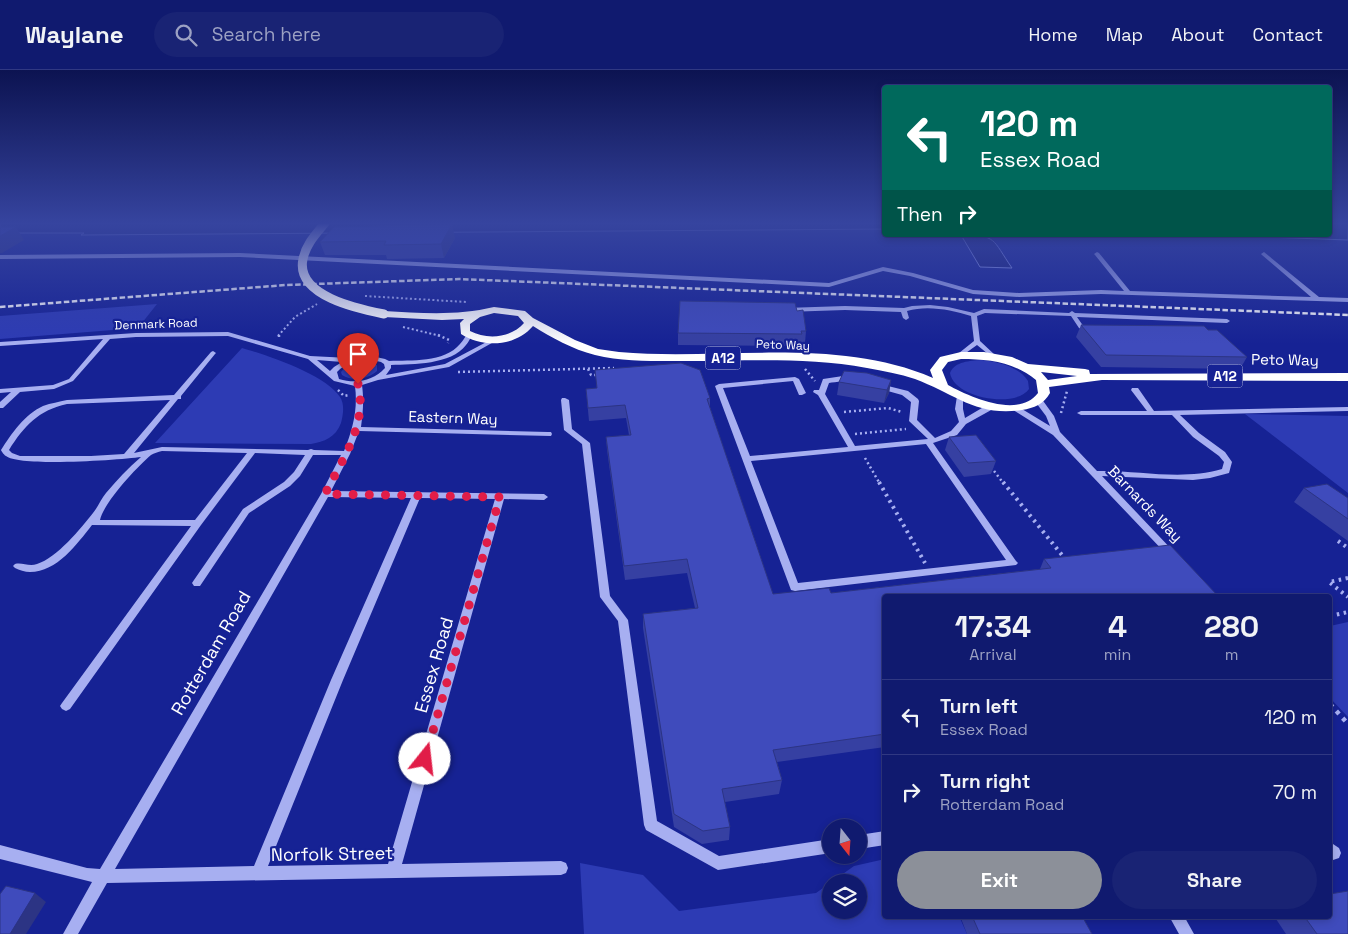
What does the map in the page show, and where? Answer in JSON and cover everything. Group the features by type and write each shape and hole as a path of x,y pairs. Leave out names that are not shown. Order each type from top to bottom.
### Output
{"highway":[{"path":"301,263 305,278 332,299 363,311 384,314"},
{"name":"Peto Way","path":"384,314 442,317 476,315 504,310 521,312 529,320 565,340 596,352 628,356 791,358 882,367 938,365"},
{"name":"Peto Way","path":"384,314 466,331 476,338 496,339 513,336 542,336 565,340"},
{"path":"466,331 469,319 476,315"},
{"path":"513,336 526,329 529,320"},
{"path":"942,386 936,379 935,371 943,360 961,354 993,356 1026,367 1037,375 1044,384 1044,393 1038,400 1014,408"},
{"name":"Peto Way","path":"882,367 919,376 942,386 960,398 990,407 1014,408"},
{"name":"Peto Way","path":"1026,367 1054,368 1102,376"},
{"name":"Peto Way","path":"1044,384 1102,376 1348,377"}],"street":[{"path":"403,263 829,285 883,270 911,274 974,292 1019,295 1128,292 1348,300"},
{"path":"1105,263 1128,292"},
{"path":"1275,263 1317,299"},
{"path":"776,310 845,308 904,310 920,307 951,309 974,315 994,310 1227,321"},
{"path":"904,310 903,313 906,318"},
{"path":"1072,313 1081,327"},
{"path":"974,315 977,342 993,356"},
{"path":"1180,318 1190,330"},
{"path":"349,360 336,368 333,377 359,388 384,374 388,368 387,363 424,360 448,354 466,342 466,331"},
{"name":"Denmark Road","path":"0,344 190,333 228,334 310,358 349,360 368,357 387,363"},
{"path":"0,391 54,387 71,380 108,337"},
{"path":"376,378 447,366 496,339"},
{"path":"961,354 977,342"},
{"path":"127,456 213,353"},
{"name":"Denmark Road","path":"310,358 333,377"},
{"path":"853,449 820,392 826,381 830,379 843,378 861,382"},
{"path":"802,393 795,379 719,386 795,587 1013,563 931,441 914,421 915,401 905,393 870,384"},
{"name":"Rotterdam Road","path":"70,934 325,494 357,429 361,411 359,388"},
{"path":"0,406 18,390"},
{"path":"1135,390 1154,413"},
{"path":"178,397 67,402 52,406 40,410 12,440 6,450 9,455 19,458 102,458 149,453 162,449 346,452"},
{"path":"960,398 959,409 962,422"},
{"path":"565,400 568,430 586,443 605,596 623,620 651,825 718,863 822,847"},
{"name":"Barnards Way","path":"1038,400 1050,416 1056,433"},
{"path":"747,459 931,441 954,433 962,422 990,407"},
{"name":"Barnards Way","path":"1014,408 1056,433 1177,560"},
{"path":"1081,413 1154,413 1288,408 1348,409"},
{"path":"1094,474 1111,472 1200,478 1226,471 1228,462 1222,454 1196,435 1174,412"},
{"name":"Eastern Way","path":"357,429 548,434"},
{"path":"66,706 198,523 253,451"},
{"path":"197,583 246,511 287,484 297,474 311,451"},
{"path":"18,566 23,569 35,568 54,561 94,517 100,506 149,453"},
{"path":"325,494 544,497"},
{"path":"258,874 356,635 417,495"},
{"name":"Essex Road","path":"393,872 500,497"},
{"path":"94,517 95,524 198,523"},
{"path":"868,841 882,838"},
{"name":"Norfolk Street","path":"0,852 88,875 103,876 561,868"},
{"path":"1178,919 1187,934"}],"path":[{"path":"800,365 810,366"},
{"path":"454,372 616,368"},
{"path":"588,369 591,376 599,375"},
{"path":"809,372 820,392"},
{"path":"335,387 344,396 359,388"},
{"path":"842,418 839,412 888,408 914,416"},
{"path":"856,440 852,434 908,429 909,425 918,424"},
{"path":"877,447 880,452 863,454 930,572"},
{"path":"989,464 1068,563"},
{"path":"1338,541 1348,548"},
{"path":"1348,578 1329,582 1348,597"},
{"path":"1332,616 1348,612"},
{"path":"1332,706 1348,724"}],"shaded area":[{"path":"978,263 1009,263 1012,268 980,267"},
{"path":"157,304 138,328 0,339 0,316"},
{"path":"242,348 295,367 333,389 342,400 343,407 341,423 336,432 325,440 311,444 155,443"},
{"path":"981,360 1013,368 1028,381 1029,389 1022,395 1011,398 986,398 962,389 954,382 950,373 955,366 963,362"},
{"path":"363,361 377,365 377,371 360,379 342,375 341,372 346,366"},
{"path":"1245,414 1348,416 1348,493"},
{"path":"1348,622 1348,717 1332,700 1332,626"},
{"path":"882,860 882,919 960,919 967,934 584,934 580,863 643,875 679,911 816,893 822,889 822,919 867,919 867,874 842,874 854,866"}],"building":[{"path":"680,301 795,303 797,311 803,310 806,331 801,331 802,334 678,333"},
{"path":"1081,325 1204,326 1208,330 1217,330 1247,357 1106,355"},
{"path":"681,363 700,370 710,398 707,399 773,594 829,588 831,593 1051,568 1044,559 1170,545 1216,594 882,594 882,734 773,750 782,780 722,789 730,827 703,831 674,814 643,614 698,608 687,559 624,566 606,437 631,435 625,405 588,408 586,389 597,388 595,370"},
{"path":"844,371 867,373 891,380 887,390 839,382"},
{"path":"976,435 996,461 968,463 949,437"},
{"path":"1327,484 1348,498 1348,519 1304,488"},
{"path":"6,886 35,893 10,934 0,934 0,894"},
{"path":"1348,891 1348,934 1317,934 1306,919 1332,919 1332,894"},
{"path":"973,919 1084,919 1092,934 980,934"}],"railway":[{"path":"0,307 286,285 459,279 1348,315"}],"route":[{"path":"358,384 361,411 357,429 325,494 500,497 425,759"}]}
